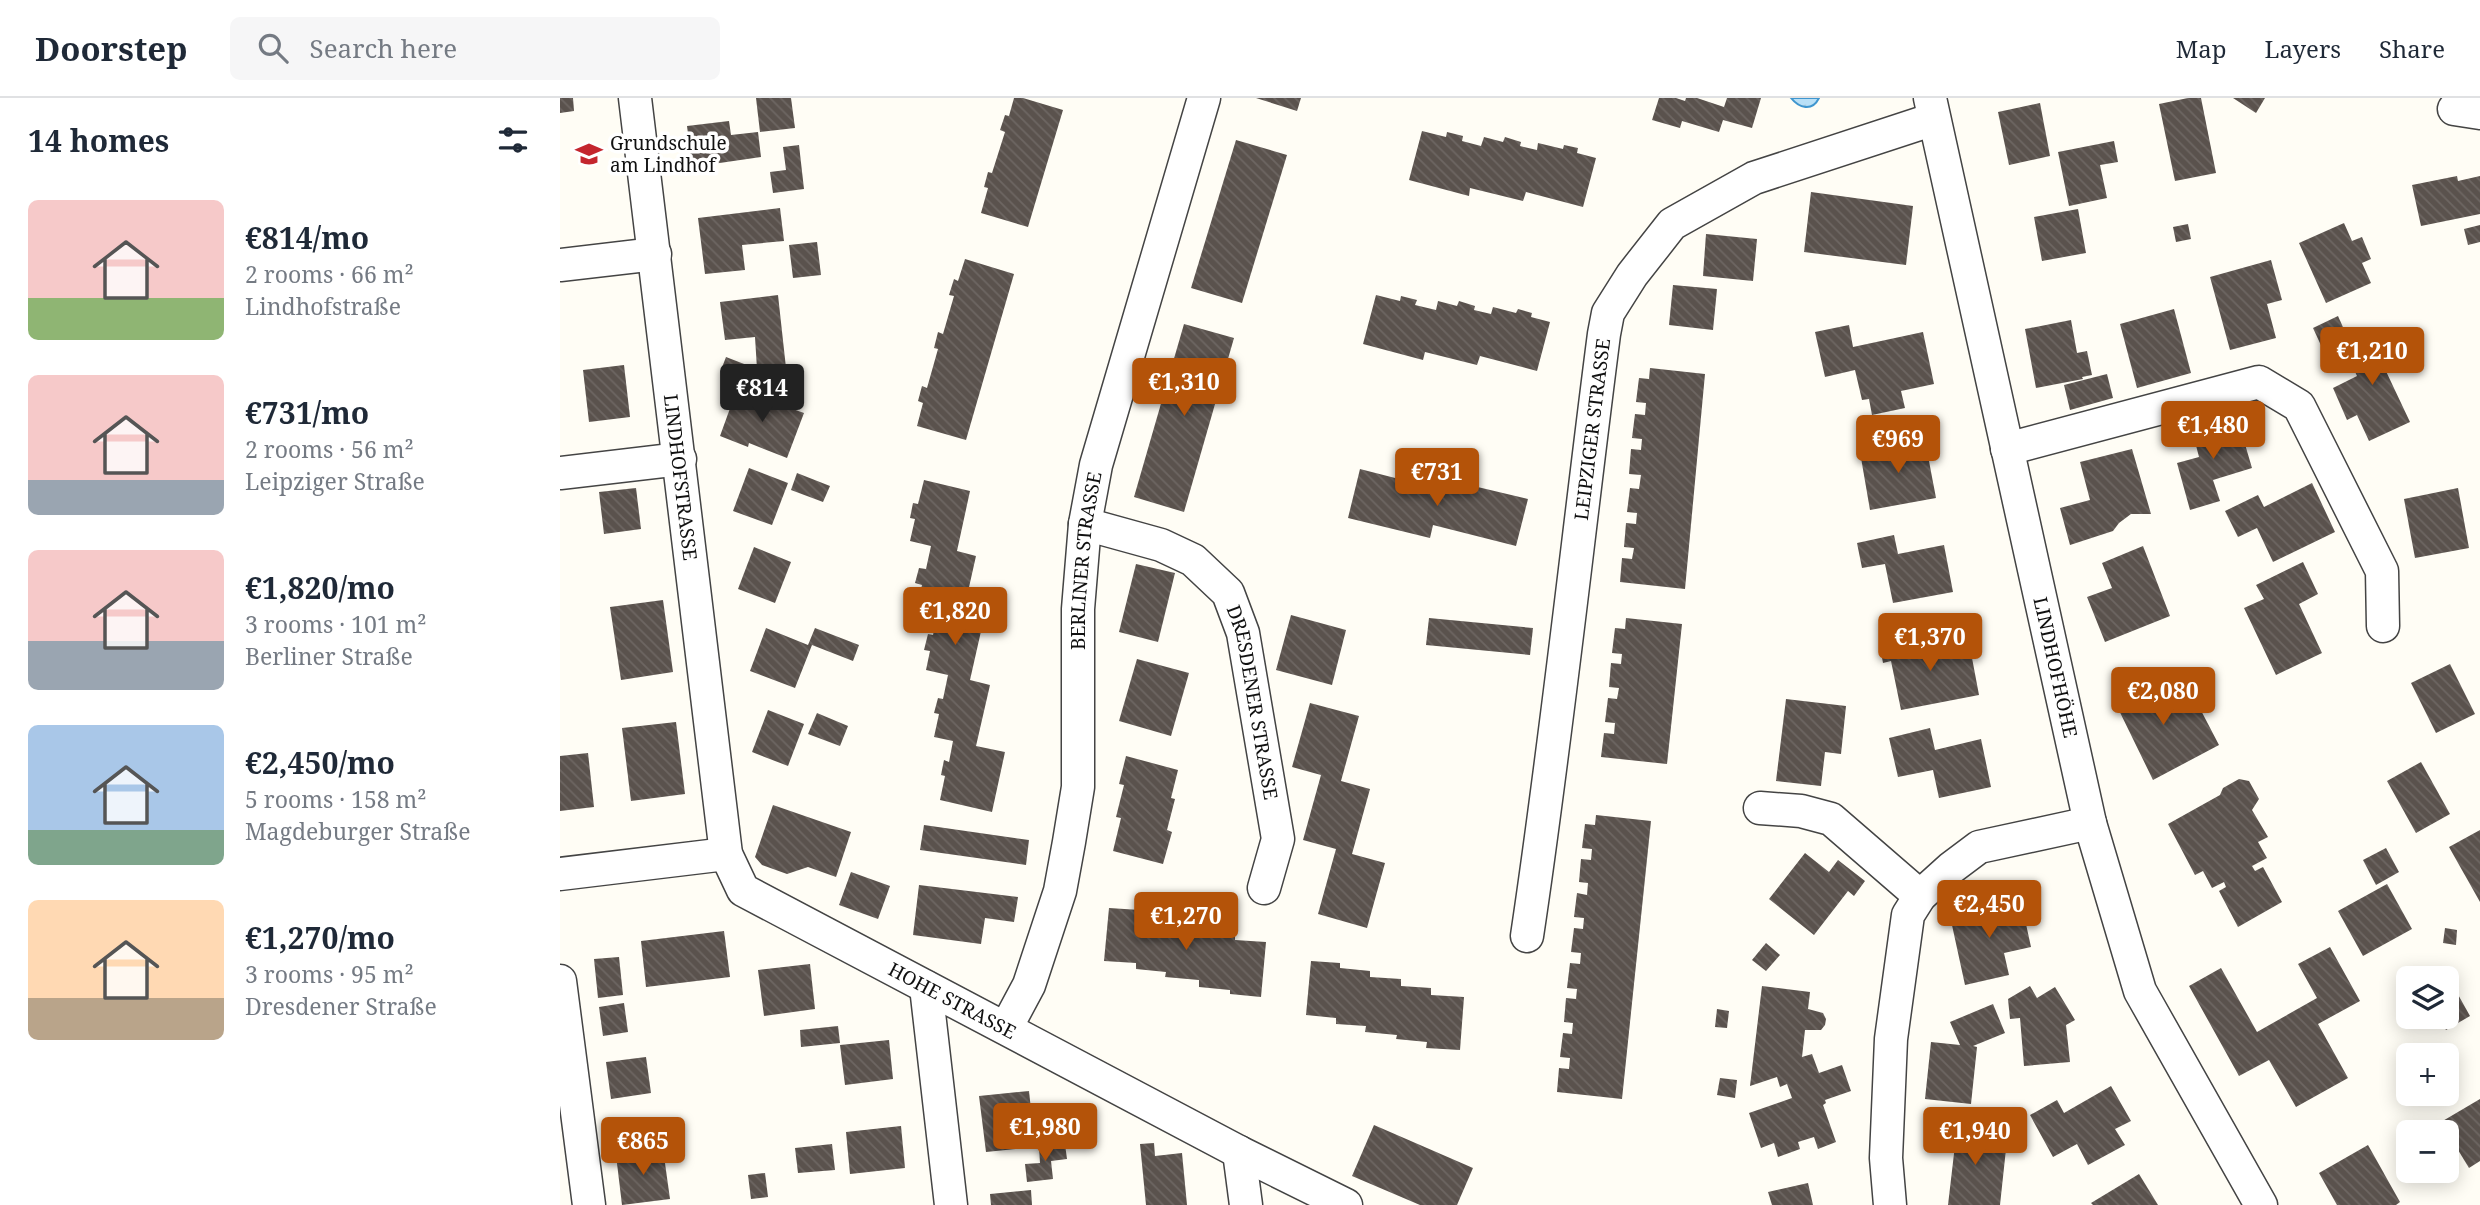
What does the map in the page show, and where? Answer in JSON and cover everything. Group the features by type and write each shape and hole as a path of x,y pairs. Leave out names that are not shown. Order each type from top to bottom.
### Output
{"street":[{"name":"LINDHOFSTRASSE","path":"635,98 726,854"},
{"name":"BERLINER STRASSE","path":"1006,1028 1029,985 1060,891 1078,787 1078,609 1086,524 1096,465 1204,98"},
{"name":"LINDHOFHÖHE","path":"1932,108 2090,823 2140,991 2261,1205"},
{"name":"LEIPZIGER STRASSE","path":"1527,936 1550,785 1587,464 1608,313 1632,275 1672,224 1754,177 1932,108"},
{"path":"560,265 655,254"},
{"path":"2007,449 2259,382 2299,406 2382,571 2383,626"},
{"path":"560,473 680,459"},
{"name":"DRESDENER STRASSE","path":"1086,524 1161,545 1193,560 1228,593 1243,633 1279,839 1264,888"},
{"path":"1760,808 1801,811 1831,819 1920,896"},
{"path":"1890,1205 1886,1158 1891,1039 1908,915 1920,896 1979,847 2090,823"},
{"path":"560,874 726,854"},
{"name":"HOHE STRASSE","path":"726,854 743,890 1239,1152 1346,1205"},
{"path":"560,981 589,1205"},
{"path":"926,988 951,1205"},
{"path":"1239,1152 1246,1205"}],"water":[{"path":"1791,98 1819,98 1813,105 1805,107"}],"building":[{"path":"560,98 573,98 574,111 560,113"},
{"path":"756,98 791,98 795,128 760,132"},
{"path":"1014,98 1023,98 1063,110 1028,227 981,213 988,188 984,187 988,172 992,173 1005,132 1000,130 1005,115 1009,116"},
{"path":"1256,98 1301,98 1297,111"},
{"path":"1659,98 1685,101 1686,98 1697,98 1724,107 1727,98 1761,98 1752,128 1723,120 1719,132 1682,121 1680,128 1652,120"},
{"path":"2201,98 2216,173 2175,181 2159,104"},
{"path":"2233,98 2265,98 2256,113"},
{"path":"2040,103 2050,156 2009,165 1998,112"},
{"path":"729,121 731,135 758,132 761,157 692,167 687,126"},
{"path":"1422,131 1446,137 1447,132 1463,136 1462,141 1481,146 1484,137 1503,142 1505,137 1521,142 1520,146 1537,150 1538,143 1563,149 1564,145 1578,148 1577,153 1596,158 1583,207 1526,192 1523,201 1470,188 1469,196 1409,180"},
{"path":"1236,140 1287,155 1242,303 1191,288"},
{"path":"2114,141 2118,162 2100,165 2107,198 2069,206 2058,152"},
{"path":"799,145 804,189 773,193 770,172 786,170 783,147"},
{"path":"2457,176 2458,181 2480,176 2480,214 2421,226 2412,185"},
{"path":"1811,192 1913,206 1906,265 1804,252"},
{"path":"780,208 784,241 742,245 745,270 705,274 698,218"},
{"path":"2078,209 2086,253 2042,261 2034,217"},
{"path":"2344,223 2352,241 2362,237 2371,259 2362,263 2371,283 2326,303 2299,243"},
{"path":"2188,224 2191,239 2176,242 2173,227"},
{"path":"2480,225 2480,242 2468,245 2464,229"},
{"path":"1706,234 1757,239 1753,281 1703,276"},
{"path":"817,242 821,275 793,278 789,245"},
{"path":"965,259 1014,274 966,440 917,426 923,403 918,401 922,386 927,388 938,349 934,348 938,332 943,334 954,296 949,295 954,279 958,281"},
{"path":"2271,260 2282,300 2267,304 2276,338 2230,350 2210,277"},
{"path":"1673,285 1717,289 1713,330 1669,325"},
{"path":"778,295 787,377 762,370 756,384 721,370 726,357 757,369 755,337 725,340 720,302"},
{"path":"1376,295 1400,301 1401,296 1417,300 1415,305 1436,310 1438,301 1457,306 1459,301 1475,306 1474,310 1491,314 1493,307 1516,313 1518,309 1532,313 1531,317 1550,322 1537,371 1480,356 1477,365 1425,352 1423,360 1363,344"},
{"path":"2174,309 2191,373 2137,388 2120,324"},
{"path":"2338,316 2350,343 2325,354 2313,328"},
{"path":"2071,320 2077,353 2087,351 2092,375 2036,388 2025,329"},
{"path":"1184,324 1234,338 1184,512 1134,497"},
{"path":"1849,325 1853,347 1923,332 1934,384 1901,391 1905,408 1872,415 1869,399 1862,400 1855,370 1825,377 1815,332"},
{"path":"2386,329 2399,360 2384,367 2410,422 2369,441 2357,415 2347,420 2333,388 2357,376 2344,348"},
{"path":"624,365 630,417 589,422 583,370"},
{"path":"1650,368 1705,374 1685,589 1620,582 1622,558 1632,559 1634,548 1624,547 1626,523 1636,524 1637,513 1627,512 1630,488 1639,489 1641,475 1629,474 1631,449 1641,450 1642,439 1632,438 1635,414 1645,415 1646,403 1636,402 1639,378 1649,379"},
{"path":"2107,374 2113,398 2070,410 2064,385"},
{"path":"737,389 804,413 787,458 749,443 748,447 720,436"},
{"path":"2237,417 2252,468 2213,480 2220,501 2190,510 2177,463 2199,457 2192,430"},
{"path":"1925,440 1936,498 1870,510 1860,452"},
{"path":"2132,449 2151,514 2131,514 2113,531 2070,545 2060,508 2090,500 2080,462"},
{"path":"749,468 788,483 772,525 733,511"},
{"path":"1360,469 1442,490 1444,479 1528,499 1516,546 1433,525 1430,538 1348,518"},
{"path":"797,473 830,486 823,502 791,490"},
{"path":"924,480 970,491 957,551 976,556 963,614 984,618 970,680 990,685 976,746 1005,752 992,812 940,800 945,776 941,775 944,760 949,762 953,741 934,737 939,714 934,713 938,698 943,699 948,675 926,670 930,651 924,650 928,634 933,635 939,608 918,603 922,585 915,583 919,568 926,569 931,546 910,541 915,519 910,518 913,503 918,504"},
{"path":"2312,483 2335,532 2273,562 2257,528 2238,537 2225,511 2258,495 2264,507"},
{"path":"636,488 641,529 604,534 599,492"},
{"path":"2458,488 2469,548 2415,558 2404,499"},
{"path":"1894,535 1898,554 1944,545 1953,592 1893,603 1885,564 1862,568 1857,543"},
{"path":"2143,546 2170,616 2105,642 2087,597 2112,588 2102,563"},
{"path":"754,547 791,562 775,603 738,589"},
{"path":"2303,562 2318,594 2299,604 2322,653 2276,675 2244,608 2264,599 2256,585"},
{"path":"1136,564 1175,573 1158,642 1119,632"},
{"path":"663,600 673,672 621,680 610,607"},
{"path":"1291,615 1346,630 1332,685 1276,670"},
{"path":"1429,618 1533,628 1530,655 1426,645"},
{"path":"1626,618 1682,624 1667,764 1601,757 1604,733 1614,734 1615,723 1605,722 1608,698 1617,699 1619,688 1609,687 1611,663 1621,664 1622,654 1612,653 1615,628 1625,629"},
{"path":"766,628 808,645 815,628 859,645 853,661 812,645 795,688 750,671"},
{"path":"1908,636 1911,653 1969,642 1979,695 1901,710 1891,661 1883,663 1879,641"},
{"path":"1137,659 1189,673 1171,736 1119,721"},
{"path":"2450,664 2475,714 2436,733 2411,683"},
{"path":"2153,672 2174,712 2195,699 2219,745 2153,780 2112,696"},
{"path":"1786,699 1846,706 1841,754 1825,752 1821,786 1776,781"},
{"path":"1310,703 1359,716 1341,781 1370,789 1352,854 1385,863 1367,928 1318,914 1336,849 1303,840 1321,775 1292,767"},
{"path":"768,710 804,724 788,766 752,752"},
{"path":"817,713 848,726 840,746 808,734"},
{"path":"676,722 685,794 631,801 622,728"},
{"path":"1930,728 1935,750 1981,739 1991,787 1939,798 1933,770 1898,777 1889,738"},
{"path":"588,753 594,807 560,811 560,756"},
{"path":"1126,756 1178,770 1171,798 1175,799 1167,830 1172,832 1163,864 1113,851 1121,818 1116,817 1124,785 1119,784"},
{"path":"2421,762 2450,814 2416,833 2387,781"},
{"path":"2239,779 2249,781 2259,799 2252,810 2268,837 2258,842 2267,858 2252,866 2255,871 2263,867 2282,902 2238,927 2219,891 2226,887 2224,882 2212,888 2203,871 2195,875 2168,824 2220,795 2223,788"},
{"path":"773,805 851,832 836,877 808,867 787,874 762,865 755,857"},
{"path":"1596,815 1651,821 1622,1099 1557,1092 1559,1068 1569,1069 1570,1058 1560,1057 1563,1033 1572,1034 1573,1023 1564,1022 1566,998 1576,999 1577,989 1567,988 1570,963 1580,964 1581,953 1571,952 1574,928 1583,929 1584,918 1574,917 1577,893 1587,895 1588,883 1579,882 1581,859 1591,860 1592,849 1582,848 1585,824 1595,825"},
{"path":"924,825 1029,840 1026,865 920,850"},
{"path":"2480,830 2480,902 2449,847"},
{"path":"2386,848 2399,872 2376,885 2363,860"},
{"path":"1805,853 1829,872 1838,860 1865,881 1854,896 1848,891 1814,935 1769,899"},
{"path":"851,872 890,886 878,919 839,905"},
{"path":"2387,884 2412,929 2363,956 2338,911"},
{"path":"919,885 1018,897 1014,922 985,918 981,944 913,935"},
{"path":"2021,901 2031,947 2004,953 2009,975 1965,985 1950,916"},
{"path":"1109,908 1140,910 1140,916 1171,918 1170,922 1204,925 1203,931 1235,933 1235,940 1266,942 1261,997 1199,987 1199,980 1165,977 1166,972 1136,969 1136,963 1104,961"},
{"path":"2445,928 2457,930 2456,945 2443,943"},
{"path":"724,931 730,977 646,987 641,941"},
{"path":"1766,943 1780,955 1766,971 1752,960"},
{"path":"2330,947 2360,1001 2318,1024 2348,1078 2296,1107 2269,1060 2239,1076 2189,986 2221,968 2257,1032 2317,998 2298,964"},
{"path":"619,957 623,995 598,998 594,959"},
{"path":"1311,961 1340,963 1340,968 1370,971 1370,977 1401,979 1401,986 1431,988 1431,995 1464,997 1460,1050 1426,1048 1427,1042 1396,1039 1397,1035 1365,1032 1366,1026 1336,1024 1336,1018 1306,1015"},
{"path":"810,964 815,1009 764,1016 758,970"},
{"path":"1762,986 1810,992 1808,1009 1823,1013 1826,1019 1821,1030 1805,1030 1802,1057 1812,1054 1819,1073 1842,1065 1851,1091 1825,1100 1823,1105 1836,1142 1818,1149 1814,1137 1798,1142 1800,1149 1778,1157 1774,1143 1761,1148 1749,1113 1792,1098 1787,1084 1780,1087 1777,1077 1750,1086"},
{"path":"2030,986 2037,998 2055,987 2075,1020 2066,1025 2070,1062 2024,1066 2020,1018 2010,1019 2008,999"},
{"path":"2459,996 2470,1016 2459,1022"},
{"path":"624,1003 628,1032 603,1036 599,1007"},
{"path":"1993,1004 2005,1033 1973,1046 1977,1047 1971,1104 1925,1099 1931,1042 1960,1045 1950,1022"},
{"path":"1717,1009 1729,1011 1727,1028 1715,1027"},
{"path":"838,1026 840,1043 801,1047 800,1030"},
{"path":"889,1040 893,1079 845,1085 840,1045"},
{"path":"646,1057 651,1093 611,1099 606,1062"},
{"path":"1720,1078 1737,1080 1735,1098 1717,1095"},
{"path":"2111,1086 2131,1121 2115,1129 2125,1145 2088,1165 2077,1144 2053,1157 2030,1115 2057,1100 2064,1113"},
{"path":"1029,1091 1035,1147 986,1152 979,1096"},
{"path":"2480,1099 2480,1161 2469,1168 2459,1152 2459,1120 2444,1120"},
{"path":"1950,1123 1992,1127 1990,1148 2006,1149 2000,1205 1948,1205 1955,1145 1948,1144"},
{"path":"1374,1125 1473,1168 1457,1205 1420,1205 1352,1176"},
{"path":"901,1126 905,1168 850,1174 846,1132"},
{"path":"1154,1143 1155,1156 1182,1153 1187,1205 1146,1205 1140,1144"},
{"path":"832,1144 835,1170 798,1173 795,1148"},
{"path":"1065,1144 1067,1159 1051,1161 1053,1179 1027,1182 1025,1164 1040,1163 1039,1147"},
{"path":"2368,1145 2400,1202 2396,1205 2337,1205 2319,1173"},
{"path":"663,1149 670,1199 622,1205 616,1155"},
{"path":"765,1173 768,1197 751,1199 748,1175"},
{"path":"2139,1174 2158,1205 2091,1203"},
{"path":"1808,1183 1813,1205 1772,1205 1768,1192"},
{"path":"1031,1190 1032,1205 991,1205 990,1194"}],"place":[{"name":"Grundschule am Lindhof","path":"589,154"}]}
